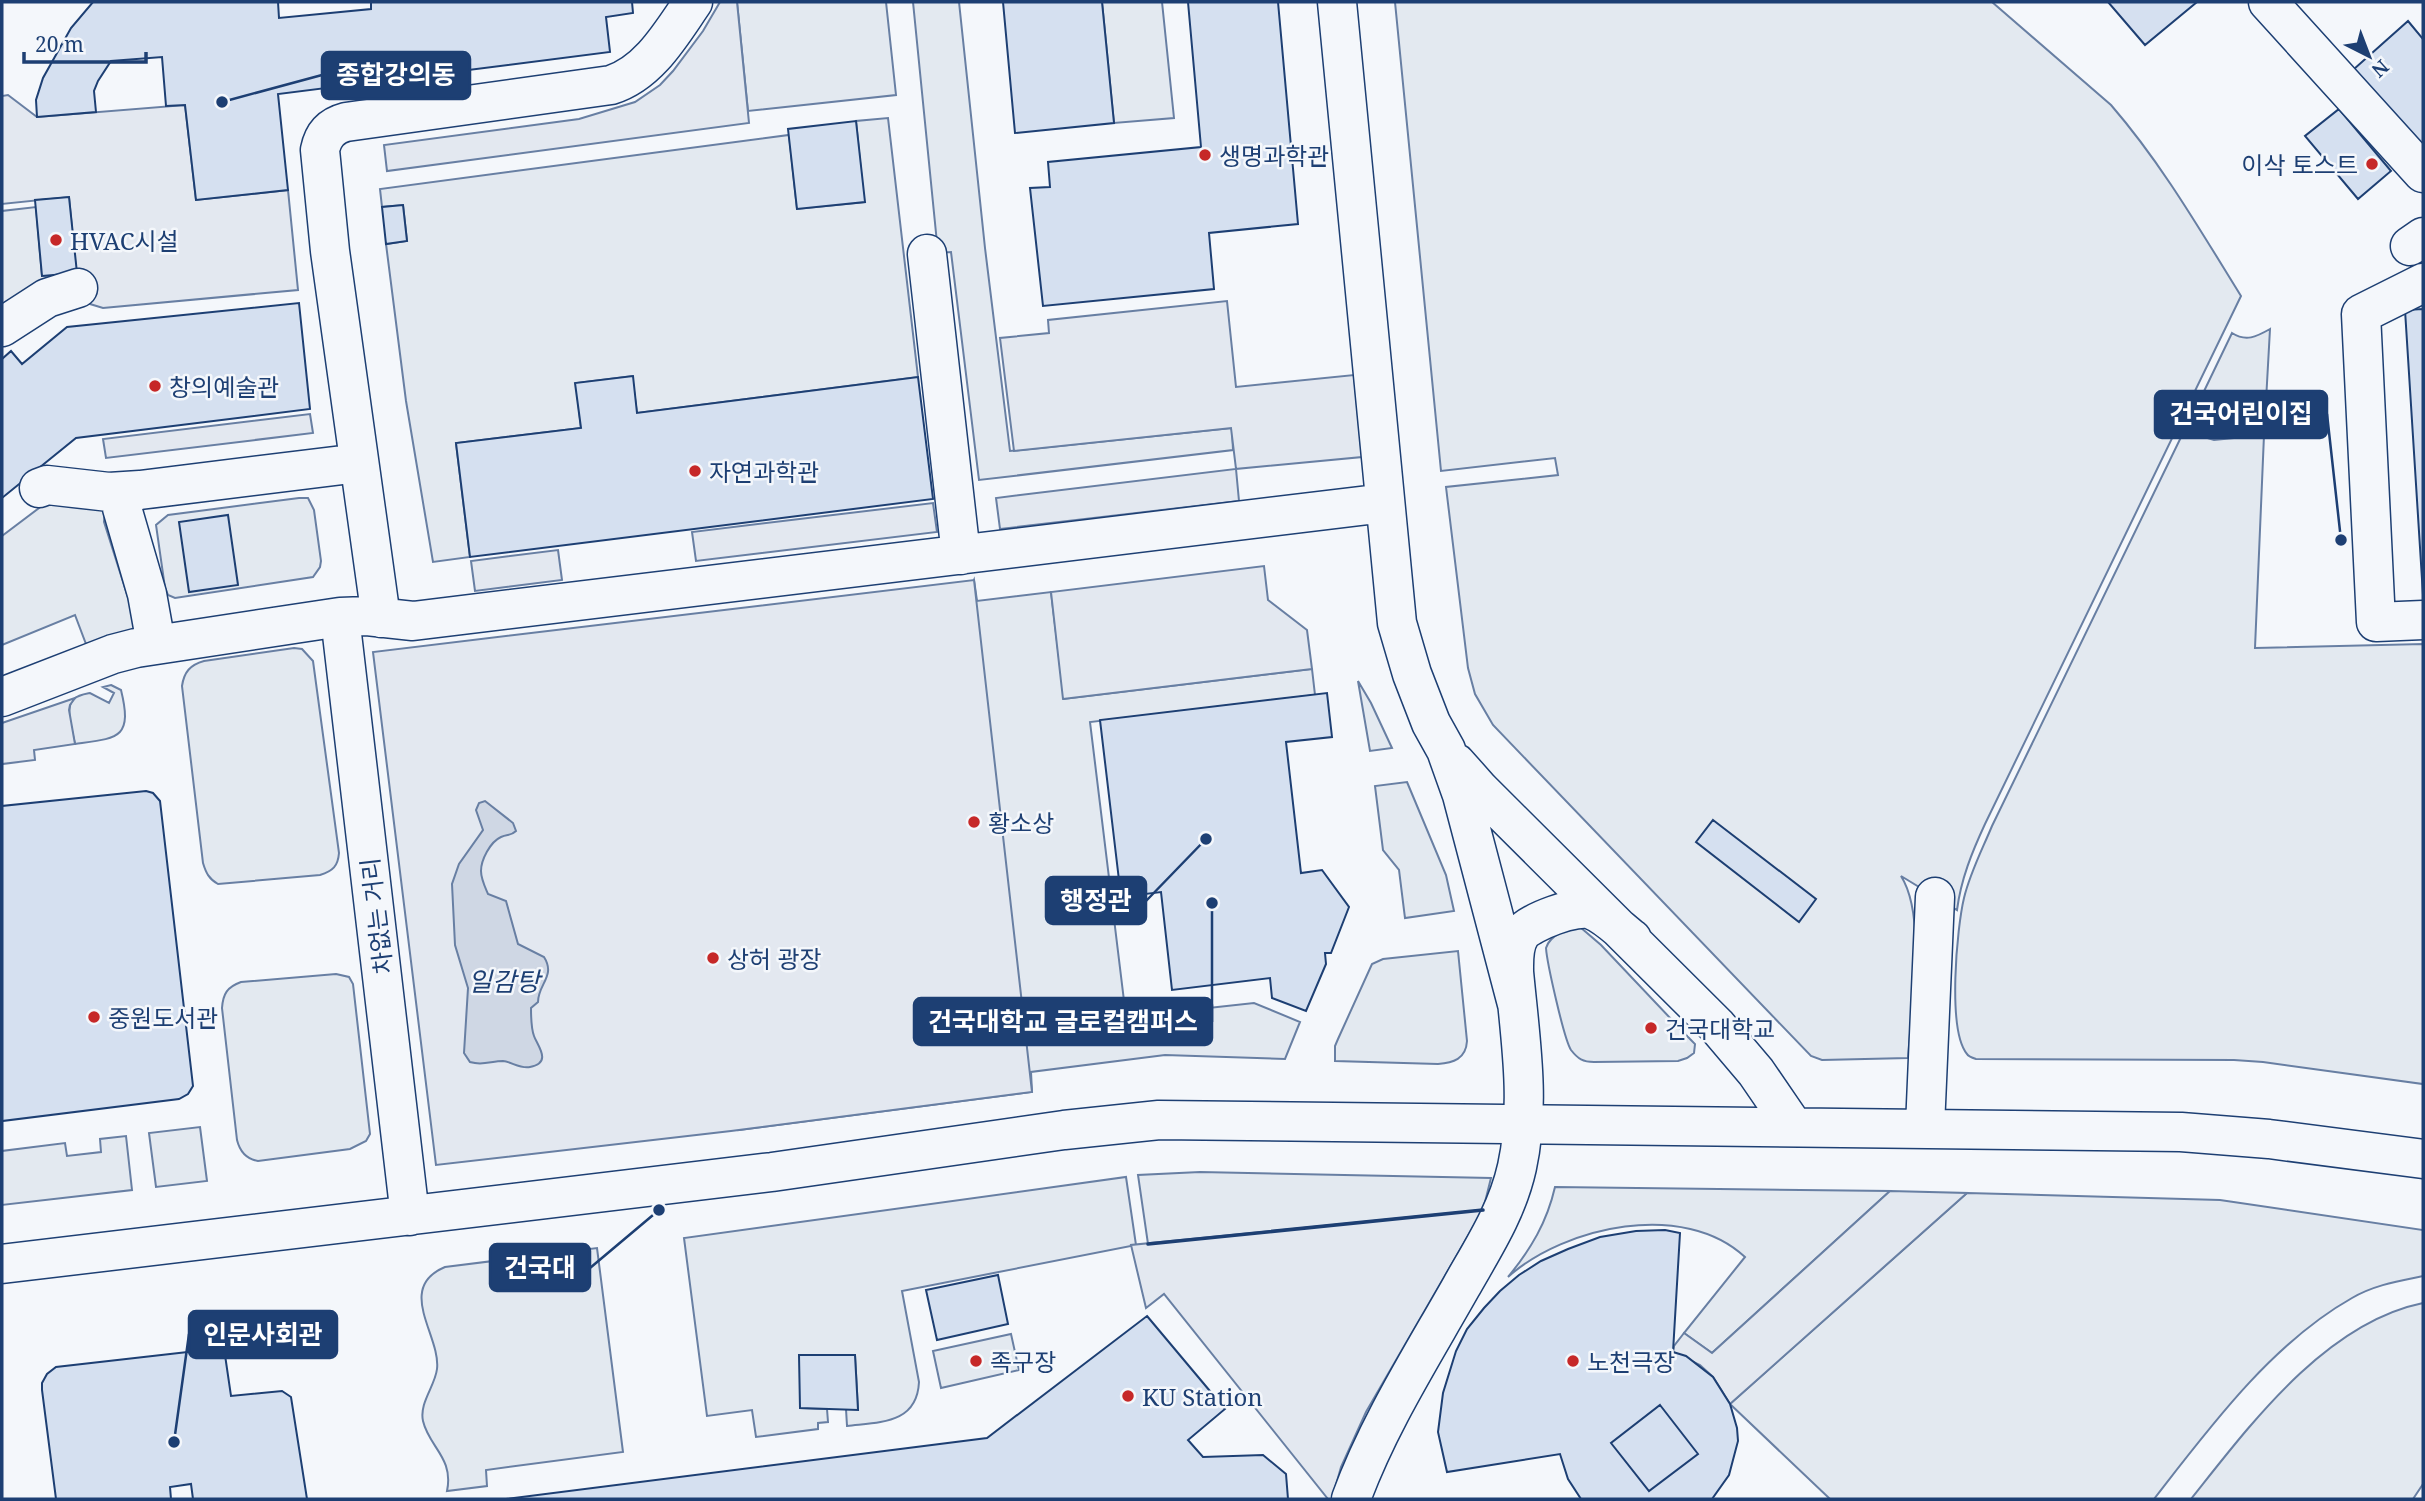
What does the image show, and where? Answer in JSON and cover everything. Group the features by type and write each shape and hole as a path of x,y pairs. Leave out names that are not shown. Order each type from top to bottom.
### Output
{"street":[{"path":"382,618 330,251 320,150 327,133 346,122 611,85 623,81 642,69 693,2"},
{"path":"1337,2 1397,623 1412,674 1431,723 1446,750 1462,795 1517,1004"},
{"path":"2268,2 2423,173"},
{"path":"927,254 961,555"},
{"path":"2423,283 2361,314 2375,622 2423,620"},
{"path":"2,327 47,298 78,288"},
{"path":"39,488 47,485 118,492 359,463"},
{"path":"141,490 127,494 123,498 122,508 147,594 156,644"},
{"path":"2,696 113,654 156,644 340,617 413,621 1385,503"},
{"name":"차없는 거리","path":"340,617 410,1216"},
{"path":"1446,750 1480,790 1632,939 1728,1038 1756,1072 1793,1126"},
{"path":"1925,1128 1935,897"},
{"path":"1351,1499 1378,1434 1497,1225 1517,1167 1523,1123 1524,1077 1514,959 1518,938 1523,931 1570,910 1582,908 1592,910 1605,918 1632,939"},
{"path":"2,1264 772,1172 1051,1132 1159,1120 2203,1133 2423,1158"}],"shaded area":[{"path":"720,2 737,2 749,123 387,171 384,145 579,119 635,102 660,85 673,71 703,31"},
{"path":"737,2 886,2 896,95 748,111"},
{"path":"913,2 959,2 1010,451 1232,428 1233,450 979,480 951,252 938,253"},
{"path":"1102,2 1162,2 1174,118 1114,123"},
{"path":"1395,2 1992,2 2111,105 2130,127 2164,174 2241,296 1985,824 1961,887 1957,910 1901,876 1909,894 1915,939 1908,1058 1822,1060 1811,1056 1493,725 1475,694 1468,668 1446,487 1558,475 1555,458 1441,471"},
{"path":"8,95 37,117 185,105 196,200 288,190 298,290 103,308 85,301 77,280 69,197 2,204 2,96"},
{"path":"888,118 918,377 637,413 632,376 576,383 581,428 456,443 470,557 433,562 406,401 386,244 407,241 403,205 382,207 380,189 789,135 797,209 864,202 856,121"},
{"path":"36,207 42,276 77,273 2,315 2,211"},
{"path":"1227,301 1236,387 1354,375 1362,457 1236,469 1231,428 1014,451 1000,338 1049,333 1048,320"},
{"path":"2270,329 2265,419 2215,421 2194,412 2232,333 2251,337"},
{"path":"310,414 313,433 106,458 103,439"},
{"path":"2184,431 2214,440 2264,435 2255,648 2423,644 2423,1084 2234,1060 1976,1059 1968,1055 1961,1042 1957,1024 1955,978 1961,912 1969,880 1992,826"},
{"path":"1236,469 1239,501 1000,529 996,498"},
{"path":"308,498 314,510 321,561 313,577 175,598 168,595 156,525 168,515"},
{"path":"47,502 105,507 104,522 138,629 86,644 75,615 2,645 2,536"},
{"path":"933,503 937,532 696,561 692,532"},
{"path":"558,550 562,580 475,591 471,561"},
{"path":"1264,566 1268,600 1307,630 1312,669 1063,699 1051,592"},
{"path":"974,580 977,601 1051,592 1064,699 1312,669 1315,695 1090,722 1126,1017 1254,1003 1300,1022 1285,1059 1165,1055 1031,1072 1032,1092 739,1130"},
{"name":"상허 광장","path":"974,580 1032,1092 731,1131 436,1165 373,652"},
{"path":"302,649 313,661 339,853 336,865 320,875 218,884 208,875 203,863 182,686 184,677 191,667 204,661"},
{"path":"1358,681 1371,703 1392,748 1370,751"},
{"path":"111,685 121,690 125,718 123,727 112,737 75,744 70,720 71,703 77,697 90,693 109,703 114,693 103,687"},
{"path":"75,698 69,710 75,744 34,750 35,760 2,764 2,723"},
{"path":"1407,782 1446,875 1454,911 1405,918 1399,870 1383,850 1375,786"},
{"path":"1580,927 1601,945 1695,1044 1694,1053 1678,1061 1594,1062 1578,1058 1571,1050 1560,1017 1546,948 1551,939 1560,933"},
{"path":"1458,951 1467,1041 1461,1056 1449,1063 1438,1064 1335,1061 1335,1046 1372,964 1383,959"},
{"path":"336,974 349,977 353,984 370,1134 366,1141 350,1149 258,1161 250,1159 237,1140 222,1008 225,995 232,986 241,982"},
{"path":"200,1127 207,1181 156,1187 149,1133"},
{"path":"126,1136 132,1190 2,1205 2,1151 65,1143 67,1156 101,1152 100,1139"},
{"path":"1200,1172 1491,1178 1483,1210 1148,1244 1138,1175"},
{"path":"1126,1177 1136,1245 902,1291 919,1382 917,1396 912,1406 904,1413 884,1421 847,1426 846,1409 858,1409 855,1355 800,1355 800,1408 827,1409 828,1422 818,1423 818,1429 756,1437 752,1410 707,1416 684,1238"},
{"path":"1555,1187 1890,1191 1712,1353 1684,1333 1745,1257 1720,1239 1690,1229 1658,1225 1625,1226 1560,1244 1532,1259 1508,1277 1537,1235 1548,1212"},
{"path":"1890,1191 1967,1193 1730,1404 1713,1377 1700,1365 1673,1352 1674,1346 1684,1333 1712,1353"},
{"path":"1967,1193 2220,1200 2423,1230 2423,1276 2387,1284 2360,1294 2295,1338 2220,1416 2154,1499 1830,1499 1730,1404"},
{"path":"1483,1210 1366,1412 1341,1467 1332,1499 1328,1499 1164,1294 1146,1308 1131,1245"},
{"path":"597,1248 623,1452 486,1470 487,1486 447,1491 447,1470 426,1430 422,1414 437,1369 433,1342 424,1314 423,1287 430,1276 445,1267"},
{"path":"2423,1303 2423,1484 2413,1499 2191,1499 2264,1410 2322,1354 2387,1314"},
{"name":"족구장","path":"1011,1334 1019,1370 941,1388 933,1351"}],"water":[{"name":"일감탕","path":"485,801 513,823 516,831 497,839 487,852 481,871 484,886 488,894 506,901 518,944 544,957 547,964 547,975 538,1002 531,1008 533,1033 542,1058 537,1065 530,1067 503,1061 482,1064 470,1062 464,1053 468,988 455,945 452,884 459,864 483,830 476,810 479,803"}],"building":[{"path":"93,2 278,2 279,18 371,9 371,2 632,2 633,13 606,17 610,52 278,94 288,190 196,200 185,105 166,106 162,57 111,61 94,91 96,112 37,117 36,100 43,78 71,28"},
{"path":"1003,2 1102,2 1114,123 1015,133"},
{"name":"생명과학관","path":"1188,2 1278,2 1298,224 1209,233 1214,289 1043,306 1030,188 1050,187 1048,162 1201,147"},
{"path":"2108,2 2197,2 2145,45"},
{"path":"2408,21 2423,39 2423,146 2354,69"},
{"path":"2339,109 2391,171 2358,199 2305,136"},
{"path":"856,121 865,202 797,209 788,129"},
{"name":"HVAC시설","path":"69,197 77,273 42,276 35,200"},
{"path":"403,205 407,241 386,244 382,207"},
{"name":"창의예술관","path":"299,303 310,409 76,438 2,498 2,359 11,351 22,364 67,327"},
{"path":"2423,309 2423,595 2405,310"},
{"name":"자연과학관","path":"633,376 637,413 918,377 933,499 470,557 456,443 581,428 575,383"},
{"path":"228,515 238,585 189,592 179,522"},
{"path":"1327,693 1332,737 1286,742 1301,873 1322,870 1349,907 1331,953 1325,953 1326,964 1306,1011 1272,998 1270,978 1172,990 1161,892 1121,897 1100,720"},
{"name":"중원도서관","path":"146,791 153,793 160,801 193,1086 188,1094 179,1099 2,1121 2,806"},
{"path":"1713,820 1816,899 1799,922 1696,842"},
{"name":"노천극장","path":"1665,1230 1680,1233 1673,1352 1686,1356 1713,1377 1730,1404 1737,1428 1738,1441 1729,1475 1712,1499 1581,1499 1568,1479 1560,1454 1447,1472 1438,1432 1443,1393 1456,1351 1467,1329 1484,1308 1519,1275 1568,1249 1600,1237 1636,1231"},
{"path":"998,1275 1008,1324 937,1340 926,1290"},
{"name":"KU Station","path":"1147,1316 1225,1409 1188,1440 1203,1457 1263,1455 1286,1474 1288,1499 506,1499 987,1438"},
{"path":"221,1350 225,1355 231,1396 282,1391 291,1397 307,1499 193,1499 191,1484 170,1487 171,1499 56,1499 42,1390 47,1374 56,1367"},
{"path":"799,1355 855,1355 858,1410 800,1408"},
{"path":"1660,1405 1698,1454 1649,1491 1611,1443"}],"wall":[{"path":"1148,1244 1483,1210"}],"place":[{"name":"종합강의동","path":"222,102"},
{"name":"생명과학관","path":"1205,155"},
{"name":"이삭 토스트","path":"2372,164"},
{"name":"HVAC시설","path":"56,240"},
{"name":"창의예술관","path":"155,386"},
{"name":"자연과학관","path":"695,471"},
{"name":"건국어린이집","path":"2341,540"},
{"name":"황소상","path":"974,822"},
{"name":"행정관","path":"1206,839"},
{"name":"건국대학교 글로컬캠퍼스","path":"1212,903"},
{"name":"상허 광장","path":"713,958"},
{"name":"중원도서관","path":"94,1017"},
{"name":"건국대학교","path":"1651,1028"},
{"name":"건국대","path":"659,1210"},
{"name":"족구장","path":"976,1361"},
{"name":"노천극장","path":"1573,1361"},
{"name":"KU Station","path":"1128,1396"},
{"name":"인문사회관","path":"174,1442"}]}
